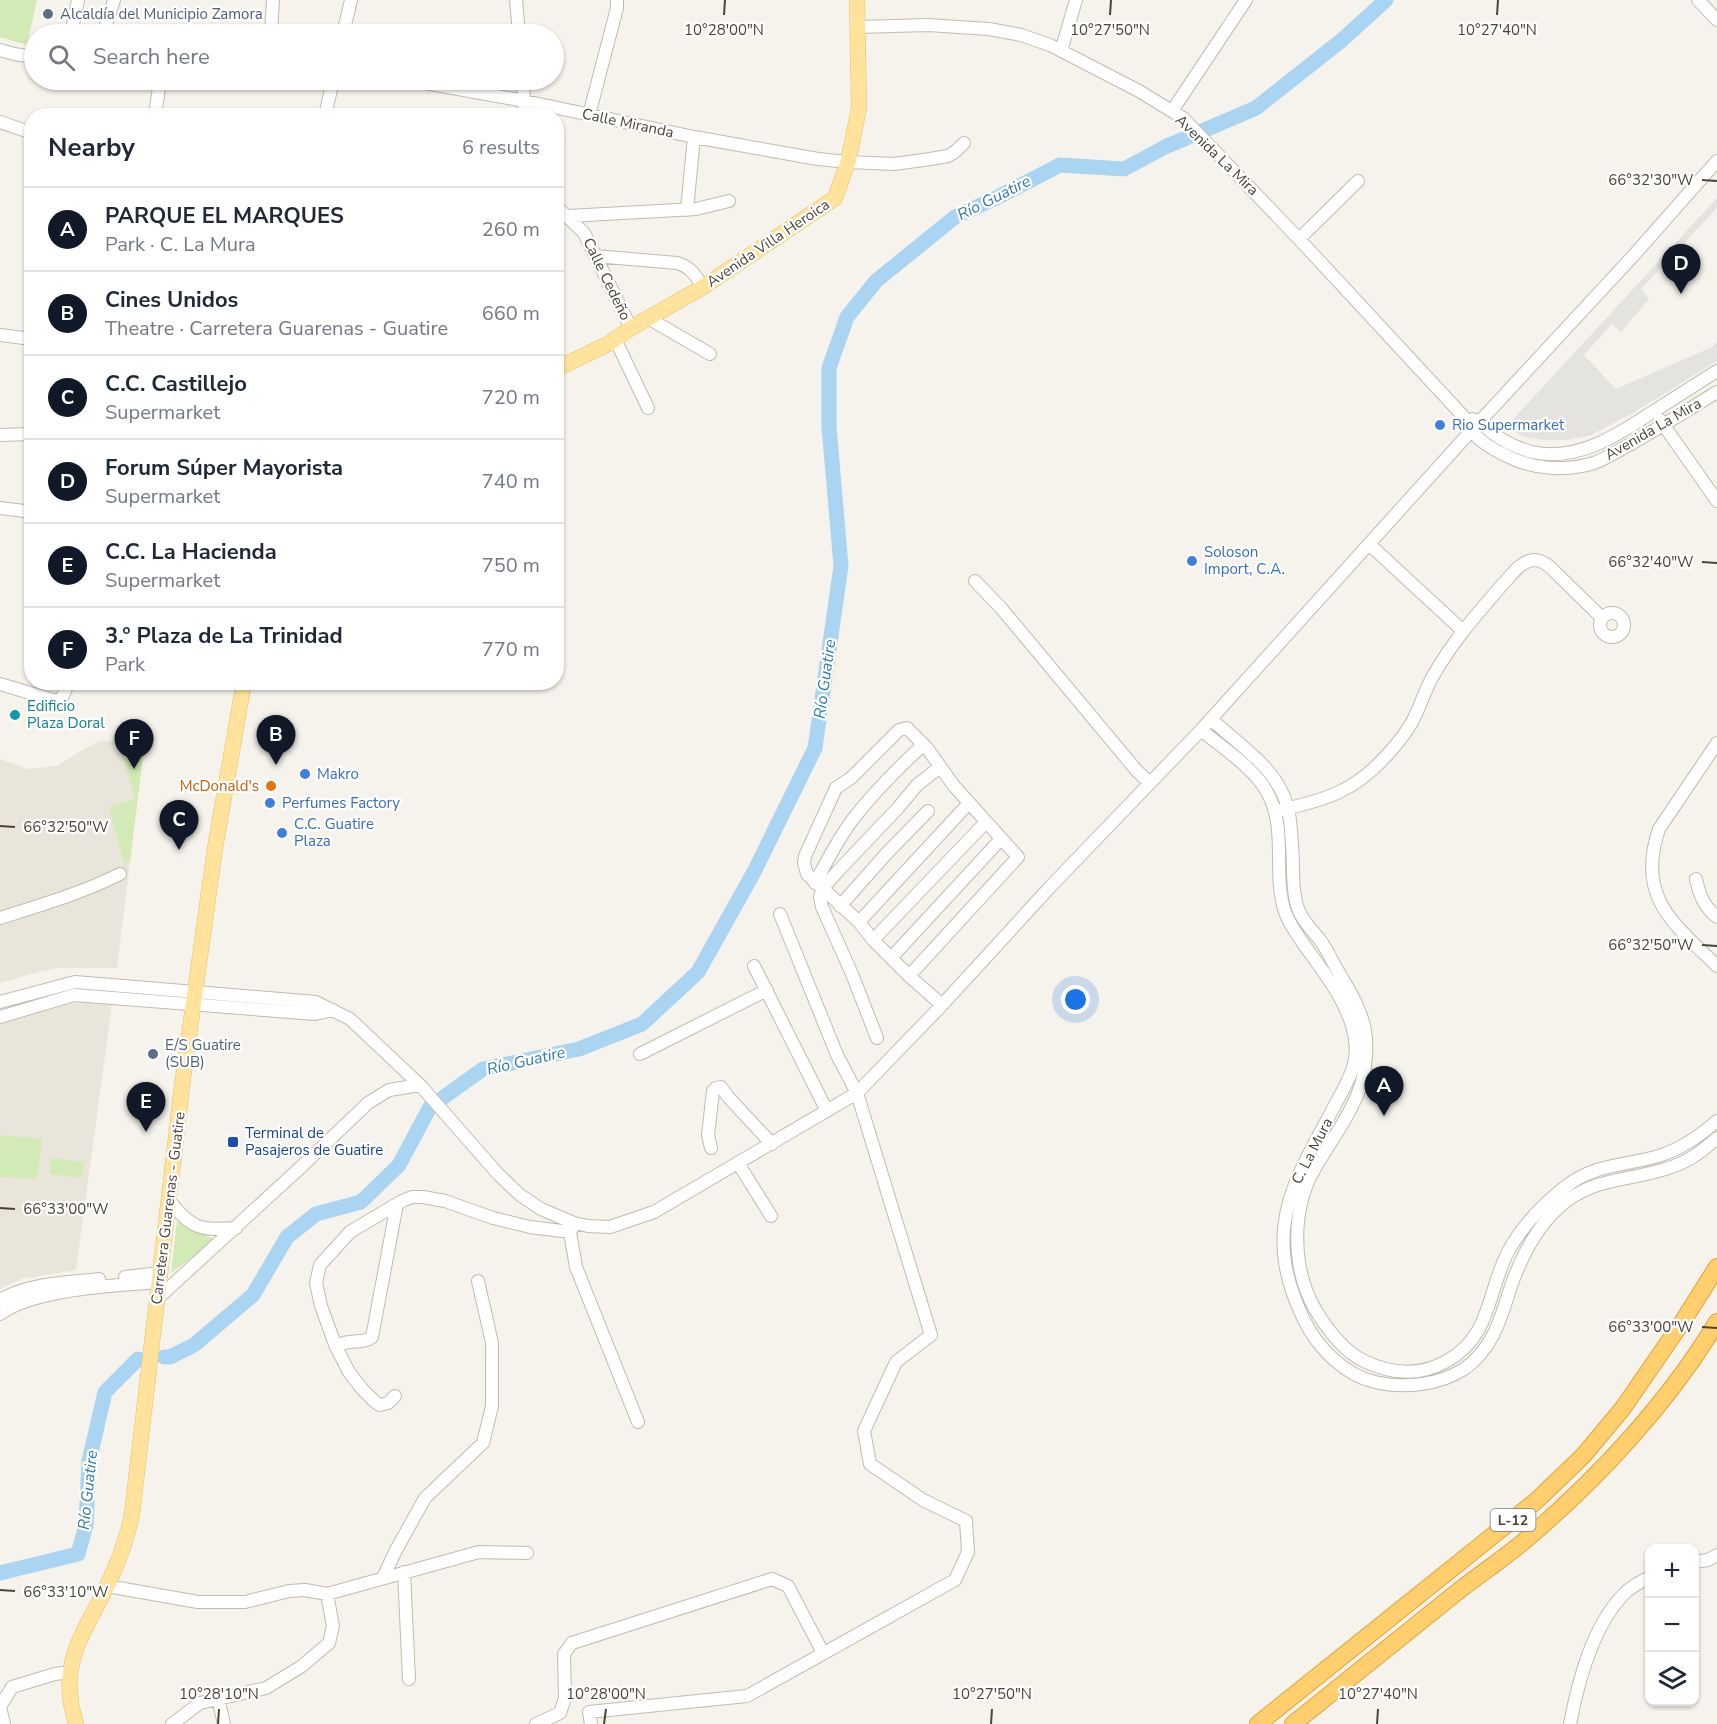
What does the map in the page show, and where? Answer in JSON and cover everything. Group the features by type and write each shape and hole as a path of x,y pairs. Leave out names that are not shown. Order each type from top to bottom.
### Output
{"highway":[{"name":"L-12","path":"1258,1724 1536,1501 1583,1456 1623,1408 1717,1267"},
{"name":"L-12","path":"1293,1724 1527,1539 1571,1499 1624,1446 1674,1384 1717,1322"}],"main road":[{"name":"Avenida Villa Heroica","path":"564,365 615,339 702,287 835,198 848,162 859,108 857,0"},
{"name":"Carretera Guarenas - Guatire","path":"76,1724 69,1696 73,1656 108,1586 129,1531 182,1086 215,848 243,690"}],"street":[{"path":"73,24 78,0"},
{"path":"106,24 114,0"},
{"path":"272,24 273,0"},
{"path":"345,24 351,0"},
{"path":"516,0 518,24"},
{"path":"589,115 617,8 617,0"},
{"path":"1061,51 1076,0"},
{"path":"1172,111 1246,0"},
{"path":"1698,0 1717,20"},
{"name":"Avenida La Mira","path":"858,27 928,25 989,29 1021,35 1050,45 1139,91 1183,118 1464,417 1471,430 1483,443 1510,458 1544,467 1563,468 1594,462 1663,426 1717,392"},
{"path":"0,50 24,56"},
{"path":"156,108 159,90"},
{"path":"327,108 331,90"},
{"name":"Calle Miranda","path":"464,90 557,108"},
{"path":"524,90 525,108"},
{"name":"Calle Miranda","path":"564,110 694,137 818,159 848,162 894,164 930,159 948,156 964,143"},
{"path":"0,122 24,130"},
{"path":"687,210 694,137"},
{"path":"395,1396 380,1405 362,1389 349,1372 336,1347 321,1306 316,1276 320,1265 350,1232 412,1197 433,1197 492,1218 530,1227 610,1227 654,1212 857,1093 1201,730 1717,161"},
{"path":"1299,239 1358,181"},
{"path":"568,216 696,210 729,201"},
{"name":"Calle Cedeño","path":"564,213 584,233 631,328"},
{"path":"595,256 677,262 688,267 702,287"},
{"path":"648,318 710,354"},
{"path":"0,335 24,338"},
{"path":"615,339 648,408"},
{"name":"Avenida La Mira","path":"1464,417 1480,421 1490,431 1517,447 1534,452 1579,451 1610,440 1717,371"},
{"path":"1654,412 1717,501"},
{"path":"0,435 24,434"},
{"path":"0,508 24,511"},
{"path":"1369,544 1462,630"},
{"path":"1282,809 1316,802 1356,784 1386,756 1415,716 1431,678 1462,630 1527,562 1541,561 1550,567 1602,618"},
{"path":"975,581 1001,608 1137,771 1150,783"},
{"path":"0,684 60,702 65,690"},
{"path":"1211,719 1258,760 1280,788 1300,915 1322,942 1353,999 1366,1033 1364,1078 1356,1100 1312,1172 1299,1213 1297,1238 1300,1262 1311,1303 1334,1337 1361,1360 1391,1371 1410,1372 1424,1371 1460,1353 1472,1341 1482,1324 1508,1252 1535,1213 1553,1196 1570,1183 1608,1166 1674,1151 1688,1144 1717,1121"},
{"path":"909,976 1018,858 907,728 899,730 851,778 836,788 805,856 804,863 807,874 859,922 873,940 909,976 942,1005"},
{"name":"C. La Mura","path":"1201,730 1252,773 1282,809 1279,830 1281,893 1286,913 1297,935 1345,1008 1355,1037 1354,1066 1345,1088 1295,1180 1288,1203 1282,1239 1287,1275 1306,1325 1333,1359 1347,1370 1377,1383 1426,1384 1447,1378 1463,1369 1479,1357 1491,1340 1529,1244 1558,1207 1590,1188 1610,1181 1665,1170 1683,1163 1695,1157 1717,1138"},
{"path":"1717,744 1659,829 1652,873 1654,888 1660,904 1674,924 1717,966"},
{"path":"877,1038 822,907 819,886 834,848 854,818 894,772 923,745"},
{"path":"819,886 908,798 917,785 940,766"},
{"path":"859,922 969,803"},
{"path":"840,906 928,811"},
{"path":"873,940 986,822"},
{"path":"891,958 1001,839"},
{"path":"0,918 50,903 120,874"},
{"path":"1696,879 1704,904 1717,917"},
{"path":"591,1724 589,1713 747,1696 955,1580 968,1552 966,1521 923,1500 870,1464 864,1431 896,1362 931,1335 857,1093 837,1055 780,914"},
{"path":"754,966 827,1111"},
{"path":"0,1002 75,982 195,998"},
{"path":"640,1054 767,990"},
{"path":"0,1017 74,995 316,1002 350,1019 420,1085 498,1174 520,1195 572,1228"},
{"path":"156,1305 368,1103 389,1090 420,1085"},
{"path":"711,1148 708,1135 713,1091 721,1087 772,1144"},
{"path":"738,1163 771,1216"},
{"path":"169,1200 184,1219 193,1225 214,1230 236,1228"},
{"path":"336,1347 340,1343 370,1340 372,1337 397,1204"},
{"path":"572,1228 576,1267 638,1422"},
{"path":"0,1300 11,1294 43,1285 159,1278"},
{"path":"0,1314 8,1308 33,1299 63,1292 159,1278"},
{"path":"383,1578 425,1498 483,1443 492,1406 492,1342 478,1281"},
{"path":"108,1586 198,1602 245,1602 289,1591 305,1590 327,1594 479,1552 527,1553"},
{"path":"1699,1561 1717,1556"},
{"path":"404,1572 409,1680"},
{"path":"1570,1724 1581,1674 1598,1634 1610,1611 1624,1594 1645,1579"},
{"path":"536,1724 560,1713 565,1698 564,1654 572,1643 772,1580 788,1586 823,1653"},
{"path":"172,1724 200,1703 266,1688 302,1666 329,1643 333,1626 327,1594"},
{"path":"4,1724 0,1707 12,1687 55,1674 70,1672"},
{"path":"218,1698 224,1724"}],"shaded area":[{"path":"1717,198 1717,208 1641,289 1649,299 1621,332 1612,324 1584,355 1616,389 1712,347 1717,342 1717,361 1633,413 1591,435 1567,440 1544,440 1524,437 1506,427"},
{"path":"145,740 117,968 58,968 0,983 0,759 28,769 57,766 100,741"},
{"path":"83,1002 112,1004 76,1270 21,1279 0,1289 0,1024"}],"green space":[{"path":"0,0 37,0 32,24 24,24 24,44 0,37"},
{"path":"145,740 130,861 124,863 109,807 135,799 118,741"},
{"path":"0,1135 42,1139 37,1179 0,1177"},
{"path":"51,1158 84,1162 82,1178 49,1174"},
{"path":"177,1221 216,1240 171,1273"}],"waterway":[{"name":"Río Guatire","path":"164,1357 170,1357 194,1345 253,1295 287,1237 316,1214 361,1202 399,1165 430,1107 483,1069 579,1049 642,1024 698,972 754,872 815,748 841,566 829,427 829,368 847,317 876,281 955,217 1060,165 1124,169 1165,147 1256,108 1342,40 1386,0"},
{"name":"Río Guatire","path":"0,1573 78,1554 86,1525 89,1461 105,1392 138,1359"}],"place":[{"name":"Alcaldía del Municipio Zamora","path":"48,14"},
{"name":"Forum Súper Mayorista","path":"1681,294"},
{"name":"Rio Supermarket","path":"1440,425"},
{"name":"Soloson Import, C.A.","path":"1192,561"},
{"name":"Edificio Plaza Doral","path":"15,715"},
{"name":"Cines Unidos","path":"276,765"},
{"name":"3.° Plaza de La Trinidad","path":"134,769"},
{"name":"Makro","path":"305,774"},
{"name":"McDonald's","path":"271,786"},
{"name":"Perfumes Factory","path":"270,803"},
{"name":"C.C. Guatire Plaza","path":"282,833"},
{"name":"C.C. Castillejo","path":"179,850"},
{"name":"E/S Guatire (SUB)","path":"153,1054"},
{"name":"PARQUE EL MARQUES","path":"1384,1116"},
{"name":"C.C. La Hacienda","path":"146,1132"},
{"name":"Terminal de Pasajeros de Guatire","path":"233,1142"}]}
